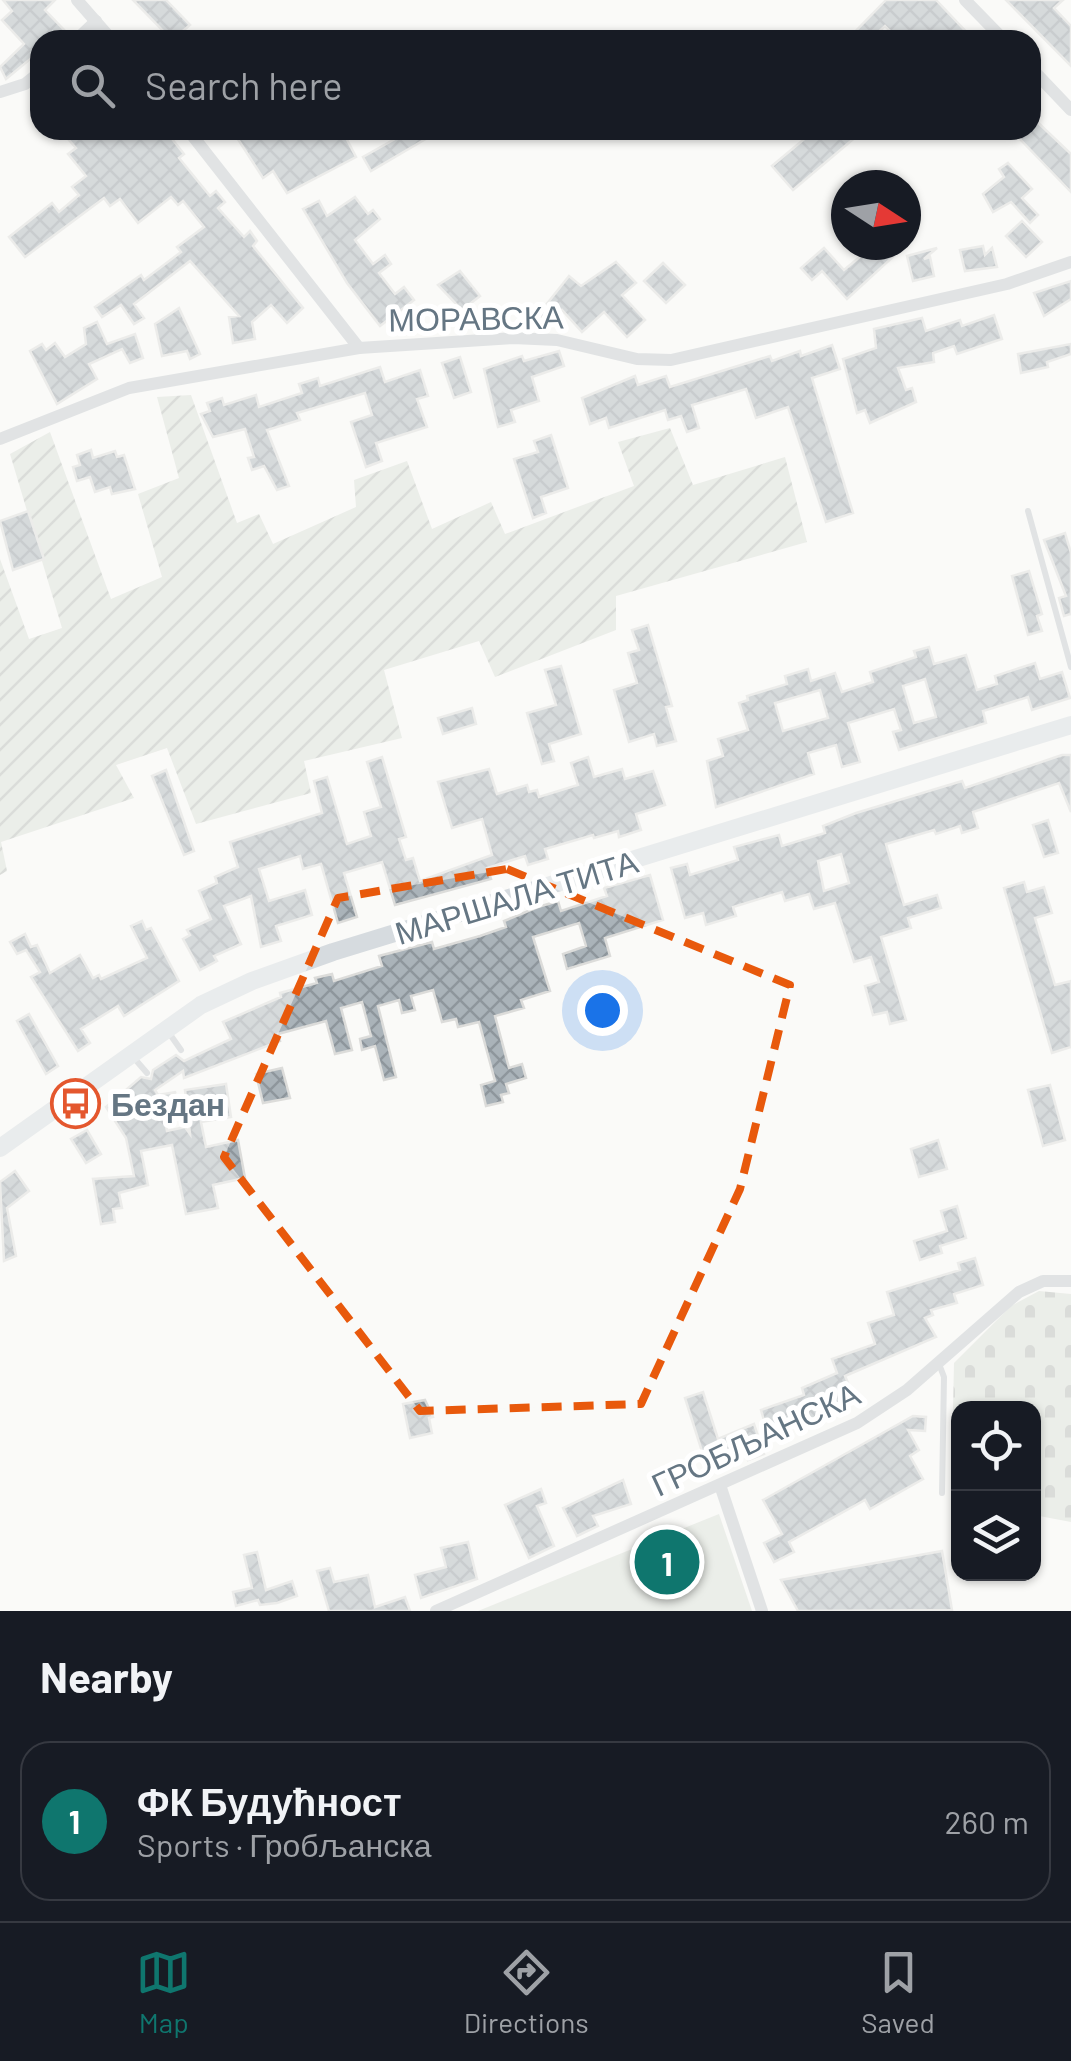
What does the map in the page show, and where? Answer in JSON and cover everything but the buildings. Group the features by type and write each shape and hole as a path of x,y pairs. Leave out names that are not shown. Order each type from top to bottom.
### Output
{"main road":[{"name":"МАРШАЛА ТИТА","path":"0,1148 165,1028 226,992 333,952 1071,724"}],"street":[{"path":"78,0 104,30"},
{"path":"966,0 994,30"},
{"path":"87,30 96,21"},
{"path":"1041,78 1071,110"},
{"path":"0,92 30,80"},
{"path":"196,140 359,348"},
{"name":"МОРАВСКА","path":"0,438 129,388 420,340 528,338 577,343 637,359 671,360 1007,284 1071,262"},
{"name":"ГРОБЉАНСКА","path":"436,1611 721,1488 875,1414 1020,1292 1043,1281 1071,1281"},
{"path":"721,1488 762,1611"}],"lane":[{"path":"1028,512 1071,666"},
{"path":"165,1028 181,1050"},
{"path":"130,1053 147,1073"},
{"path":"939,1363 944,1377 942,1493"}],"highlighted area":[{"path":"507,869 790,985 740,1189 641,1404 420,1411 224,1157 338,898"}],"green space":[{"path":"191,395 237,523 259,514 273,544 356,507 354,480 407,461 432,529 491,502 505,534 634,486 618,442 670,428 693,485 785,457 807,542 616,596 616,630 495,677 479,641 384,670 402,738 304,761 311,793 196,824 167,748 116,765 134,798 1,842 7,871 0,875 0,559 29,639 62,628 10,454 50,432 111,599 162,577 138,494 179,478 157,397"},
{"path":"1039,1291 1071,1294 1071,1522 1041,1516 1041,1401 953,1401 954,1363 1011,1306"},
{"path":"719,1514 752,1611 478,1611"}],"place":[{"name":"Бездан","path":"76,1103"},
{"name":"ФК Будућност","path":"667,1562"}]}
